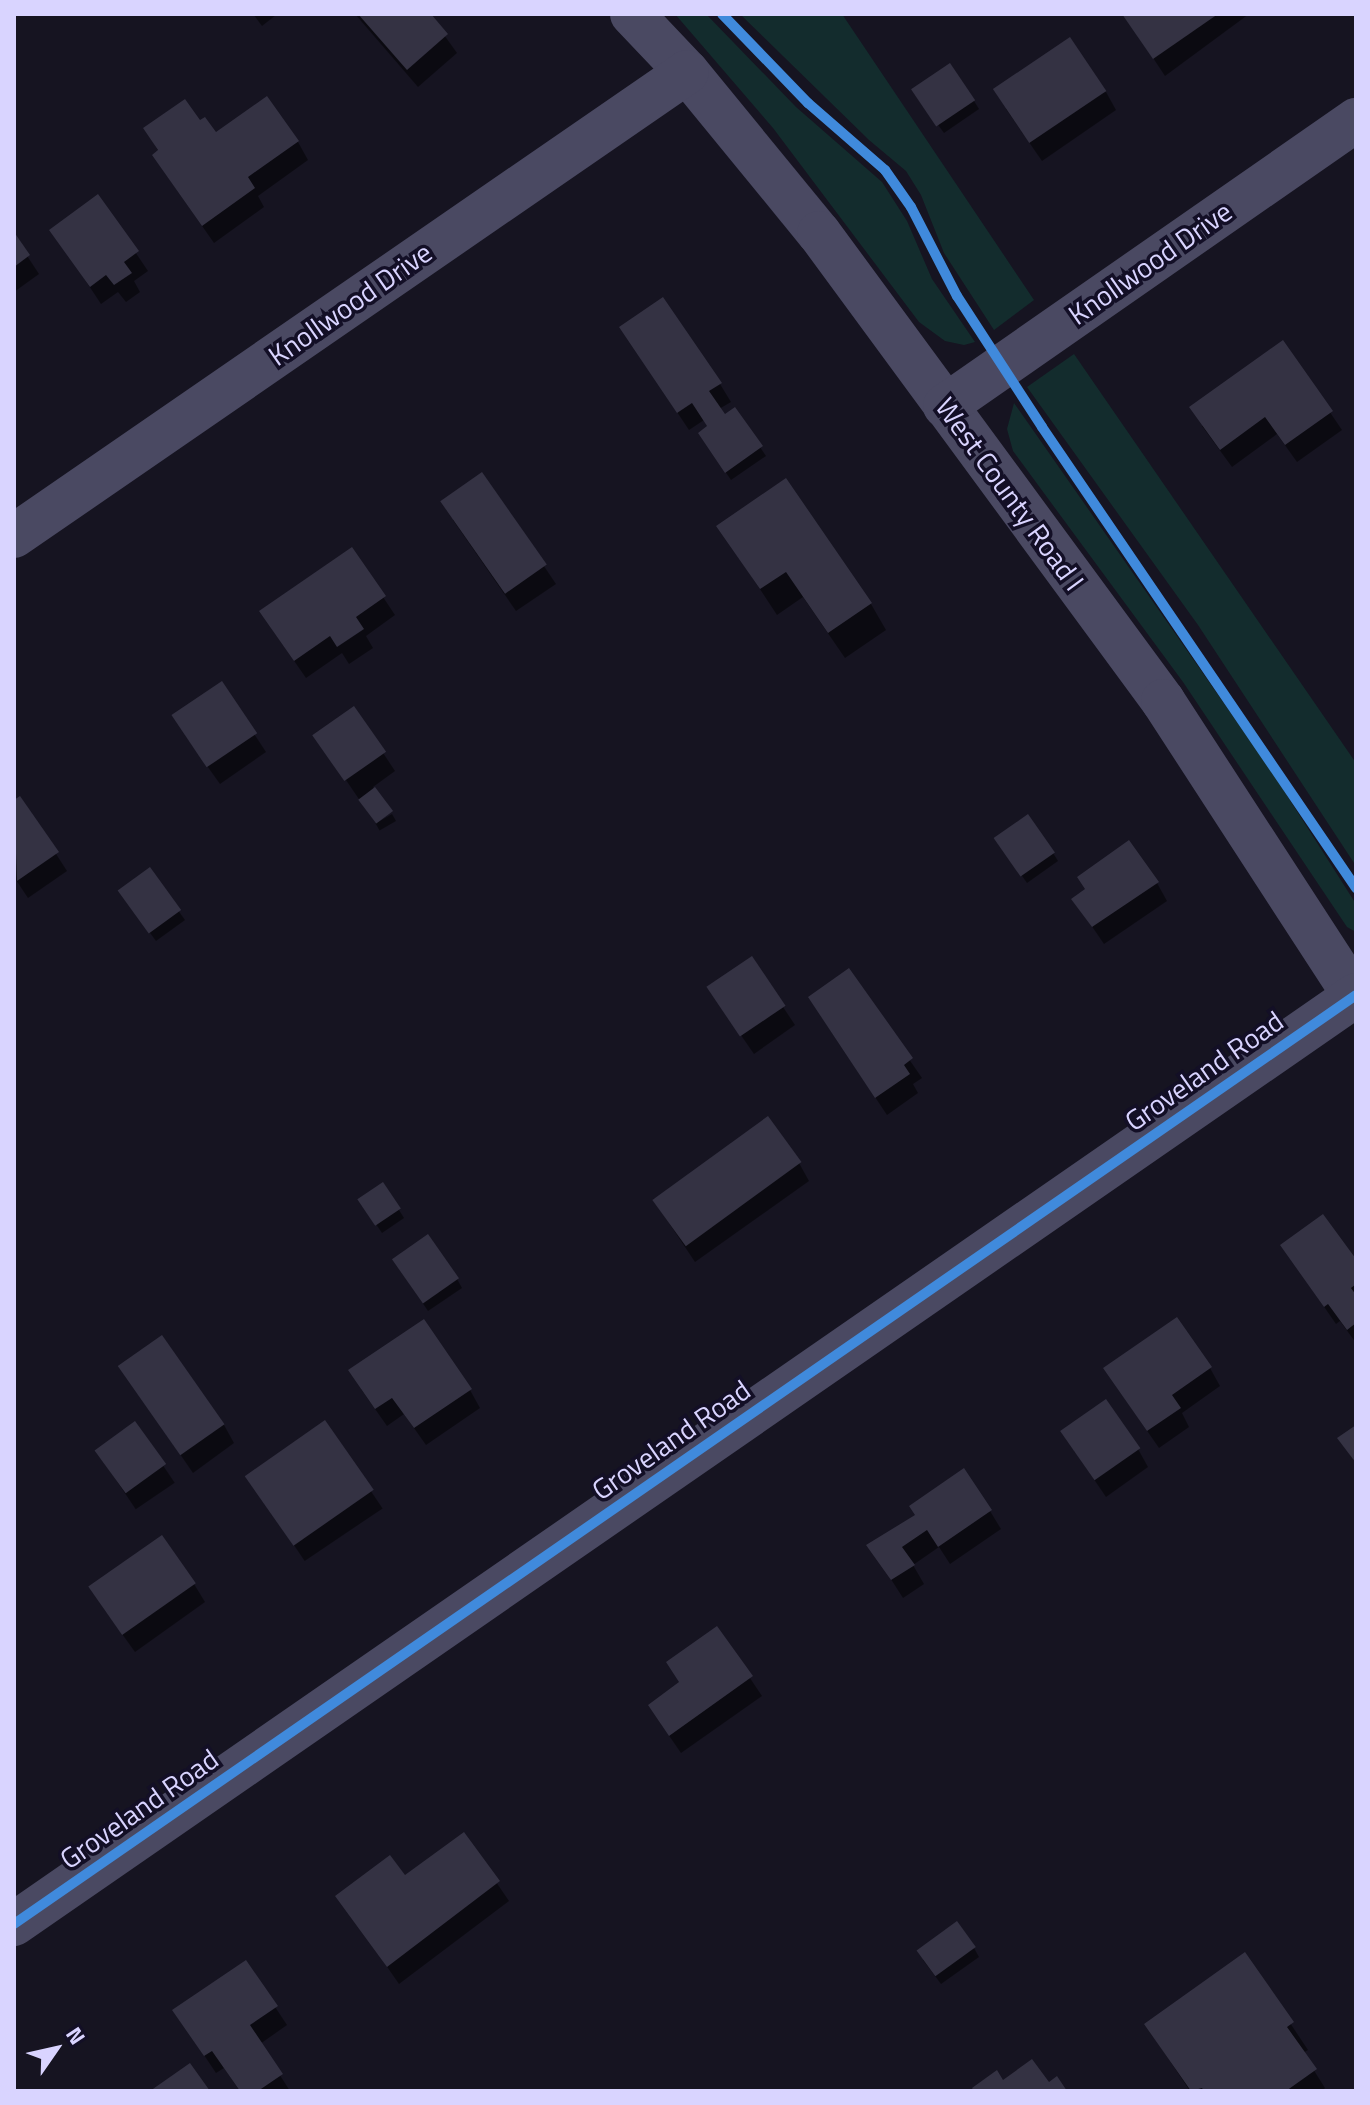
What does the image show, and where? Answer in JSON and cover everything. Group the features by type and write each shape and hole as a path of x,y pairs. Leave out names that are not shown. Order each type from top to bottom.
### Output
{"street":[{"name":"West County Road I","path":"632,14 687,72 819,233 1163,701 1356,996"},
{"name":"Knollwood Drive","path":"14,536 687,72"},
{"name":"Knollwood Drive","path":"945,406 1356,120"},
{"name":"Groveland Road","path":"14,1924 1356,996"}],"green space":[{"path":"675,14 706,14 796,107 882,182 907,221 932,279 975,342 964,345 945,341 919,322 773,128"},
{"path":"740,14 842,14 1034,300 994,330 944,253 921,195 906,171 869,140"},
{"path":"1074,354 1356,763 1356,866 1198,625 1027,387"},
{"path":"1014,403 1272,772 1356,904 1356,932 1347,927 1183,682 1013,451 1007,429"}],"building":[{"path":"358,14 431,14 448,34 407,70"},
{"path":"1122,14 1218,14 1153,59"},
{"path":"1070,37 1106,91 1029,143 993,89"},
{"path":"950,63 975,100 936,127 911,89"},
{"path":"267,96 299,141 248,177 255,188 202,226 152,155 158,150 143,128 185,99 200,120 205,117 216,132"},
{"path":"98,194 139,251 124,262 132,273 114,285 106,275 90,287 49,230"},
{"path":"14,232 30,255 14,267"},
{"path":"663,297 722,383 709,391 725,414 735,407 763,446 725,473 698,433 707,426 692,403 677,413 619,327"},
{"path":"1283,340 1333,411 1285,445 1265,417 1220,450 1189,407"},
{"path":"482,472 547,565 505,594 440,501"},
{"path":"786,478 872,603 828,633 786,572 760,589 716,526"},
{"path":"352,547 386,596 356,617 364,629 337,647 330,636 294,661 259,611"},
{"path":"222,681 257,733 207,767 171,715"},
{"path":"354,706 386,752 344,781 312,735"},
{"path":"375,787 393,811 376,824 358,800"},
{"path":"20,796 59,852 17,881 14,800"},
{"path":"1028,814 1055,853 1021,877 994,838"},
{"path":"1129,840 1159,882 1092,927 1071,899 1085,889 1077,877"},
{"path":"150,867 181,910 149,933 118,891"},
{"path":"752,956 786,1006 740,1036 706,987"},
{"path":"849,968 913,1058 904,1065 910,1074 875,1098 808,997"},
{"path":"768,1116 802,1162 686,1246 652,1200"},
{"path":"383,1182 401,1209 375,1226 357,1199"},
{"path":"1323,1214 1356,1259 1356,1284 1351,1288 1356,1295 1356,1323 1347,1330 1328,1304 1324,1307 1280,1245"},
{"path":"428,1234 459,1278 423,1303 392,1259"},
{"path":"1177,1317 1212,1367 1172,1395 1181,1408 1147,1431 1103,1368"},
{"path":"424,1319 472,1389 414,1428 392,1398 375,1409 348,1370"},
{"path":"162,1335 225,1424 180,1455 118,1366"},
{"path":"1106,1399 1140,1448 1095,1480 1060,1431"},
{"path":"325,1420 374,1490 293,1546 245,1476"},
{"path":"135,1421 166,1464 126,1493 95,1450"},
{"path":"1356,1425 1356,1463 1337,1438"},
{"path":"964,1468 992,1510 938,1547 927,1530 902,1547 915,1565 891,1580 866,1545 915,1515 909,1506"},
{"path":"162,1535 196,1583 122,1635 88,1587"},
{"path":"717,1626 753,1676 669,1736 648,1705 679,1682 666,1662"},
{"path":"464,1832 500,1881 387,1967 335,1896 390,1855 405,1875"},
{"path":"957,1921 976,1947 935,1976 917,1950"},
{"path":"1245,1952 1294,2022 1287,2027 1317,2069 1286,2091 1204,2091 1202,2088 1191,2091 1144,2024"},
{"path":"246,1960 278,2006 250,2025 283,2074 258,2091 240,2091 212,2051 204,2056 172,2010"},
{"path":"1032,2059 1049,2082 1057,2076 1067,2091 974,2091 972,2088 997,2070 1003,2080"},
{"path":"190,2063 210,2091 150,2091"}],"cycle path":[{"path":"722,14 808,103 885,170 911,207 957,296 1042,427 1356,888"},
{"path":"14,1924 1356,995"}]}
